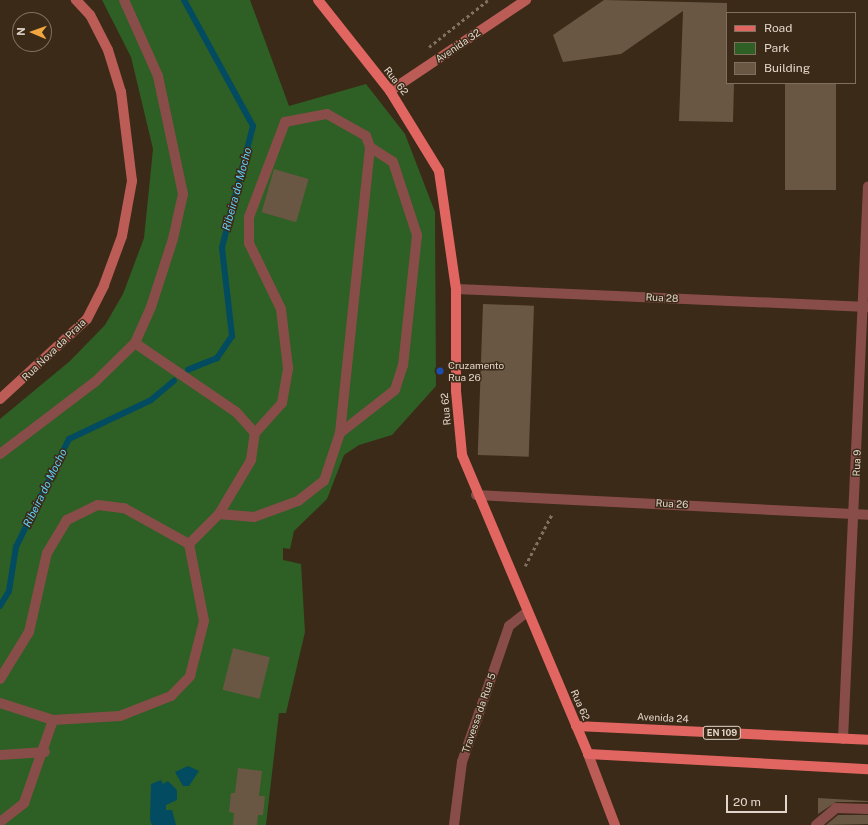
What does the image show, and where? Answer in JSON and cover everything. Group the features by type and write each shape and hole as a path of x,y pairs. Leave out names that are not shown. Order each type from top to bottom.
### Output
{"main road":[{"name":"Rua 62","path":"318,0 390,91 439,171 456,289 456,391 461,441 476,495 588,754"},
{"name":"Avenida 24","path":"576,726 868,740"},
{"path":"588,754 868,769"}],"street":[{"name":"Rua Nova da Praia","path":"0,399 87,319 104,285 122,236 132,181 130,136 121,92 108,50 90,15 76,0"},
{"path":"0,454 95,382 135,343 171,247 183,194 158,76 124,0"},
{"name":"Avenida 32","path":"390,91 526,0"},
{"path":"189,544 219,514 251,460 255,434 282,403 288,368 281,309 249,243 249,217 285,122 327,114 366,136 370,147 340,433 324,481 298,501 254,516 219,514"},
{"path":"340,433 395,390 403,365 417,235 393,162 370,147"},
{"name":"Rua 9","path":"843,739 856,514 865,307 868,187"},
{"name":"Rua 28","path":"456,289 865,307"},
{"path":"135,343 236,412 255,434"},
{"name":"Rua 26","path":"476,495 868,515"},
{"path":"0,679 29,632 47,553 67,520 98,505 124,508 189,544 204,621 190,676 171,696 120,716 53,720 0,702"},
{"name":"Travessa da Rua 5","path":"454,825 462,762 508,626 527,612"},
{"path":"0,822 24,803 45,752 53,720"},
{"path":"0,755 45,752"},
{"name":"Rua 62","path":"588,754 616,825"},
{"path":"816,825 836,808 868,809"}],"path":[{"path":"437,60 428,45 488,0"},
{"path":"515,586 552,514"}],"green space":[{"path":"102,0 250,0 289,106 366,84 405,134 435,212 436,386 392,435 359,445 344,455 327,499 294,531 290,549 283,548 283,560 301,564 305,632 286,713 279,713 266,825 0,825 0,419 70,361 105,325 123,294 144,238 153,149 131,57"}],"water":[{"path":"188,766 199,771 189,786 183,786 175,772"},
{"path":"161,780 163,784 168,781 177,790 177,800 166,805 166,810 172,810 176,825 152,825 150,820 151,784"}],"building":[{"path":"604,0 727,3 726,84 734,84 733,122 679,121 683,11 621,54 563,62 553,35"},
{"path":"785,84 836,84 836,190 785,190"},
{"path":"274,169 309,179 296,222 262,212"},
{"path":"483,304 534,306 529,457 478,455"},
{"path":"233,648 270,657 259,699 223,690"},
{"path":"238,768 262,771 259,796 265,796 263,815 258,815 257,825 233,825 234,813 229,812 231,793 235,793"},
{"path":"818,798 868,802 836,802 818,814"},
{"path":"838,815 868,815 868,824 826,825"}],"waterway":[{"name":"Ribeira do Mocho","path":"184,0 253,126 222,248 232,336 217,358 188,370"},
{"name":"Ribeira do Mocho","path":"0,606 9,591 16,547 69,439 151,400 174,381"}],"place":[{"name":"Cruzamento Rua 26","path":"440,371"}]}
